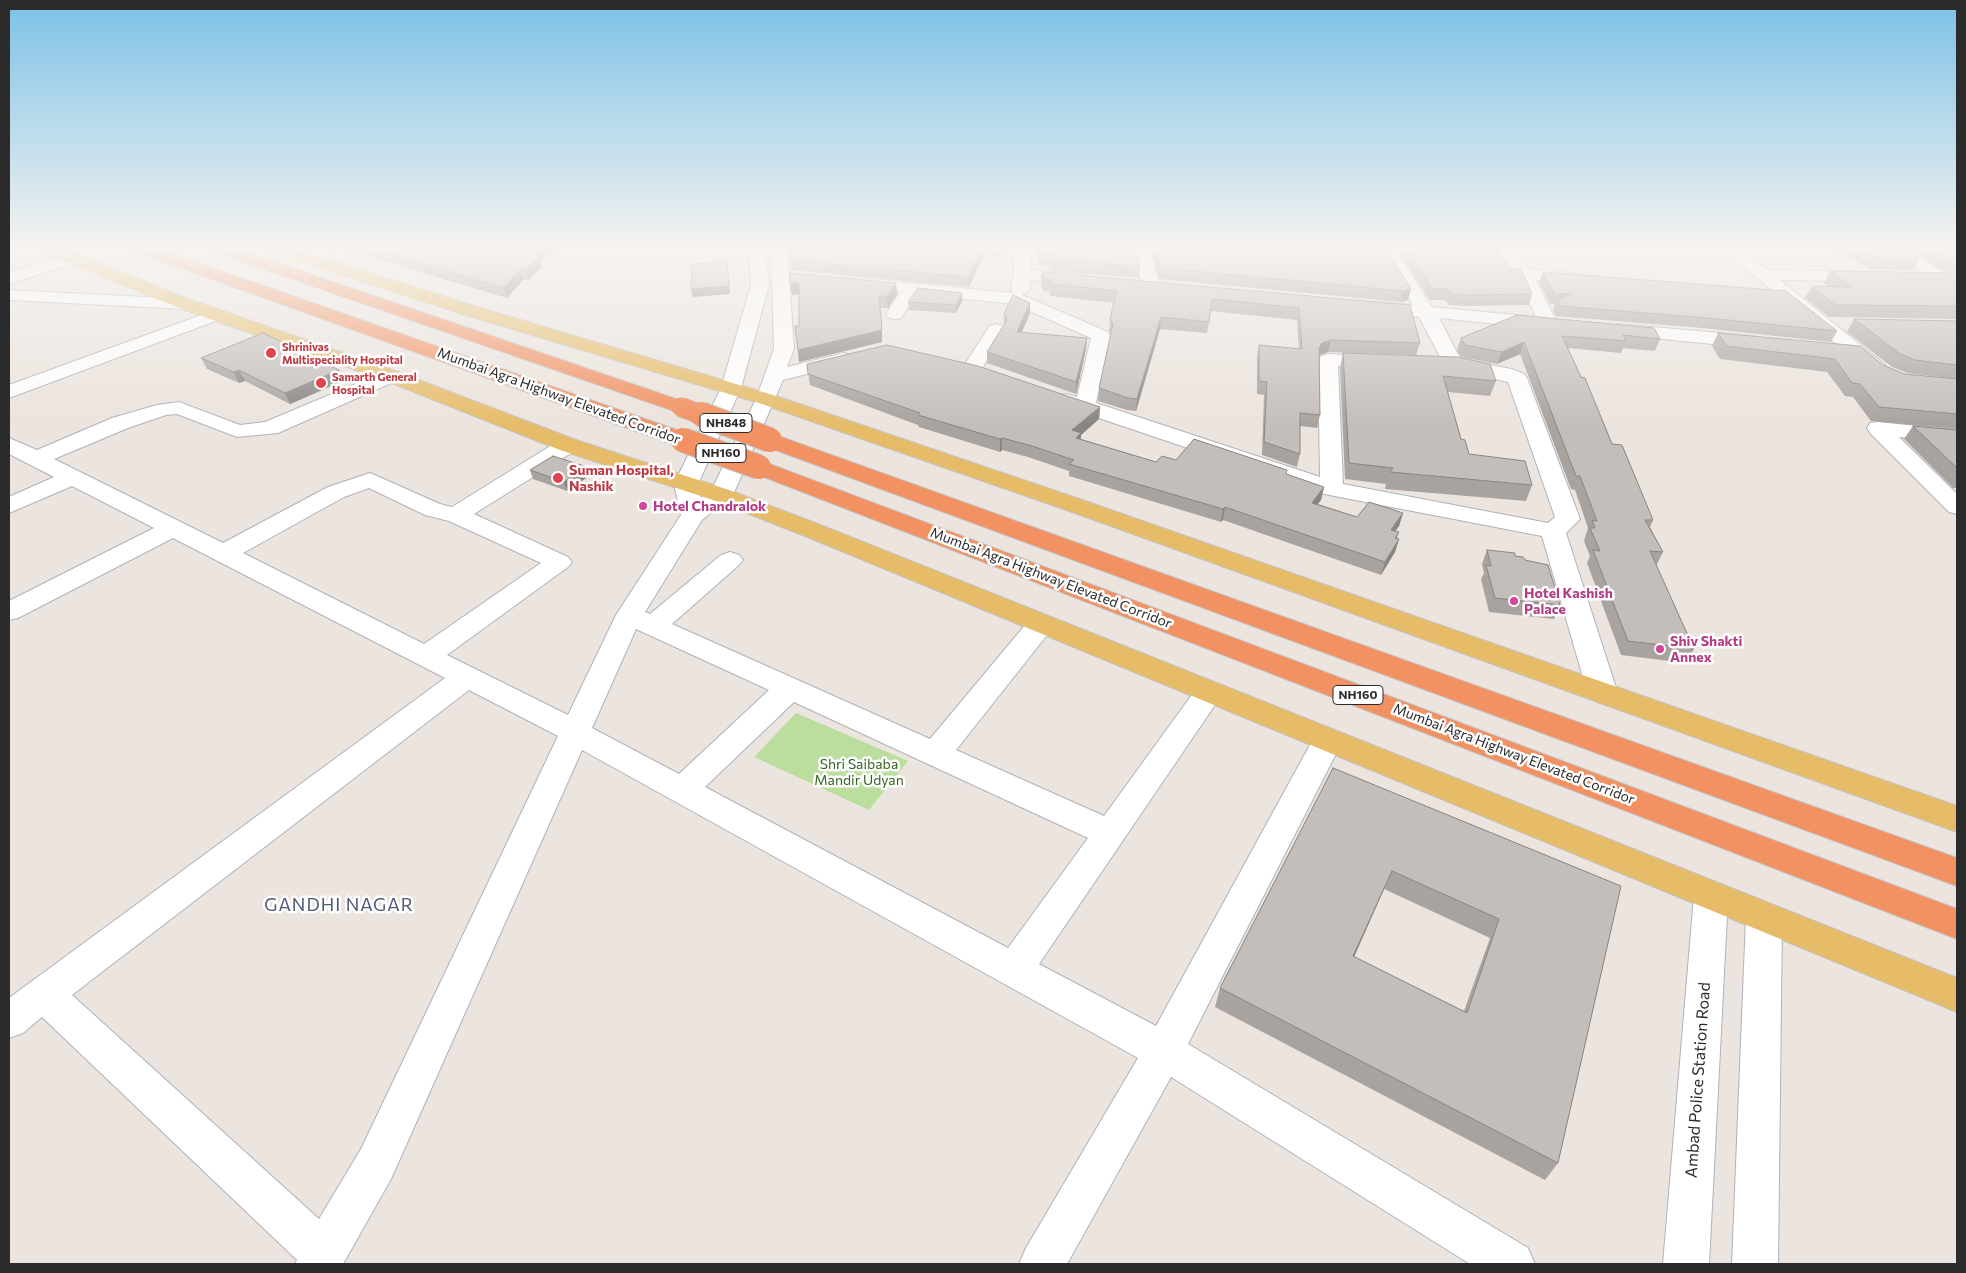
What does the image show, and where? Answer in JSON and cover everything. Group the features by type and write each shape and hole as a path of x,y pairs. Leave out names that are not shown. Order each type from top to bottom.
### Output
{"highway":[{"name":"Mumbai Agra Highway Elevated Corridor","path":"307,307 683,440 1019,566 1957,924"},
{"name":"Mumbai Agra Highway Elevated Corridor","path":"390,307 681,407 1957,872"}],"main road":[{"path":"195,307 391,376 568,445 690,500 721,495 1957,995"},
{"path":"462,307 731,388 771,388 1074,504 1602,690 1957,819"}],"street":[{"path":"44,994 321,1259 376,1164 575,732 640,621 690,500 731,388 754,307"},
{"path":"721,495 771,388 784,349 783,307"},
{"path":"895,314 899,307"},
{"path":"1037,307 1100,336 1085,407"},
{"path":"1381,307 1567,325"},
{"path":"1048,394 1332,489 1553,531 1568,519 1517,378 1505,373 1444,364 1423,307"},
{"path":"1541,307 1548,323"},
{"path":"1802,307 1890,376"},
{"path":"9,392 215,314"},
{"path":"1822,324 1851,324"},
{"path":"1606,329 1770,344"},
{"path":"973,368 996,330"},
{"path":"1828,350 1857,352"},
{"path":"771,388 869,354"},
{"path":"1332,489 1328,360 1396,362"},
{"path":"35,459 120,423 164,409 180,408 237,431 270,428 391,376"},
{"path":"1953,499 1878,428 1957,436"},
{"path":"9,445 70,478 224,553 575,732 1164,1051 1512,1264"},
{"path":"456,515 568,445"},
{"path":"9,506 70,478"},
{"path":"224,553 336,492 370,480 433,510 456,515 559,562 426,656"},
{"path":"9,612 174,528"},
{"path":"1553,531 1602,690"},
{"path":"640,621 730,560"},
{"path":"640,621 1110,833"},
{"path":"935,754 1042,624"},
{"path":"9,1020 467,677"},
{"path":"682,790 790,688"},
{"path":"1014,970 1209,692"},
{"path":"1042,1264 1164,1051 1328,740"},
{"name":"Ambad Police Station Road","path":"1686,1264 1711,896"},
{"path":"1754,1264 1764,918"}],"green space":[{"name":"Shri Saibaba Mandir Udyan","path":"796,713 908,761 869,810 754,757"}],"building":[{"path":"799,307 880,307 882,330 798,350 795,326 799,326"},
{"path":"1007,307 1028,307 1017,332 1087,338 1076,382 987,352 1007,320 1004,314"},
{"path":"1113,307 1211,307 1209,322 1161,317 1137,399 1128,398 1099,388 1113,324 1110,318"},
{"path":"1293,307 1411,307 1420,343 1331,340 1322,343 1319,348 1320,415 1300,413 1300,454 1264,442 1267,382 1259,381 1259,345 1302,349 1299,308"},
{"path":"1577,307 1807,307 1837,331"},
{"path":"1517,315 1654,328 1660,339 1623,335 1626,341 1562,336 1581,377 1585,378 1612,444 1622,445 1653,520 1645,520 1663,552 1650,551 1694,649 1628,641 1593,550 1600,551 1590,528 1595,528 1592,520 1597,521 1580,476 1576,476 1524,342 1502,352 1465,345 1461,338"},
{"path":"1854,319 1957,321 1957,365 1915,360 1900,354"},
{"path":"263,333 339,370 285,393 239,370 234,372 201,358"},
{"path":"1718,333 1860,346 1883,365 1904,374 1957,379 1957,414 1879,407 1860,384 1852,383 1835,359 1726,346"},
{"path":"887,345 978,366 1100,407 1072,430 1081,433 1076,438 1156,462 1162,456 1176,460 1194,439 1287,470 1286,474 1324,487 1312,503 1357,517 1369,502 1403,513 1391,530 1399,532 1395,538 1399,539 1385,562 1225,507 1223,509 1069,464 1074,460 1029,445 1000,439 918,415 920,413 808,374 807,364"},
{"path":"1343,353 1457,357 1490,364 1496,381 1443,376 1461,439 1465,440 1469,454 1525,461 1532,485 1390,472 1393,468 1349,463"},
{"path":"1913,426 1957,430 1957,468"},
{"path":"553,456 587,467 564,482 530,470"},
{"path":"1487,550 1515,553 1515,556 1523,557 1525,560 1548,565 1560,605 1495,598 1486,565 1491,566"},
{"path":"1333,768 1621,886 1558,1163 1220,988","holes":["1392,871 1499,919 1467,1013 1353,956"]}],"place":[{"name":"Shrinivas Multispeciality Hospital","path":"271,353"},
{"name":"Samarth General Hospital","path":"321,383"},
{"name":"Suman Hospital, Nashik","path":"558,478"},
{"name":"Hotel Chandralok","path":"643,506"},
{"name":"Hotel Kashish Palace","path":"1514,601"},
{"name":"Shiv Shakti Annex","path":"1660,649"}],"district":[{"name":"GANDHI NAGAR","path":"339,905"}]}
